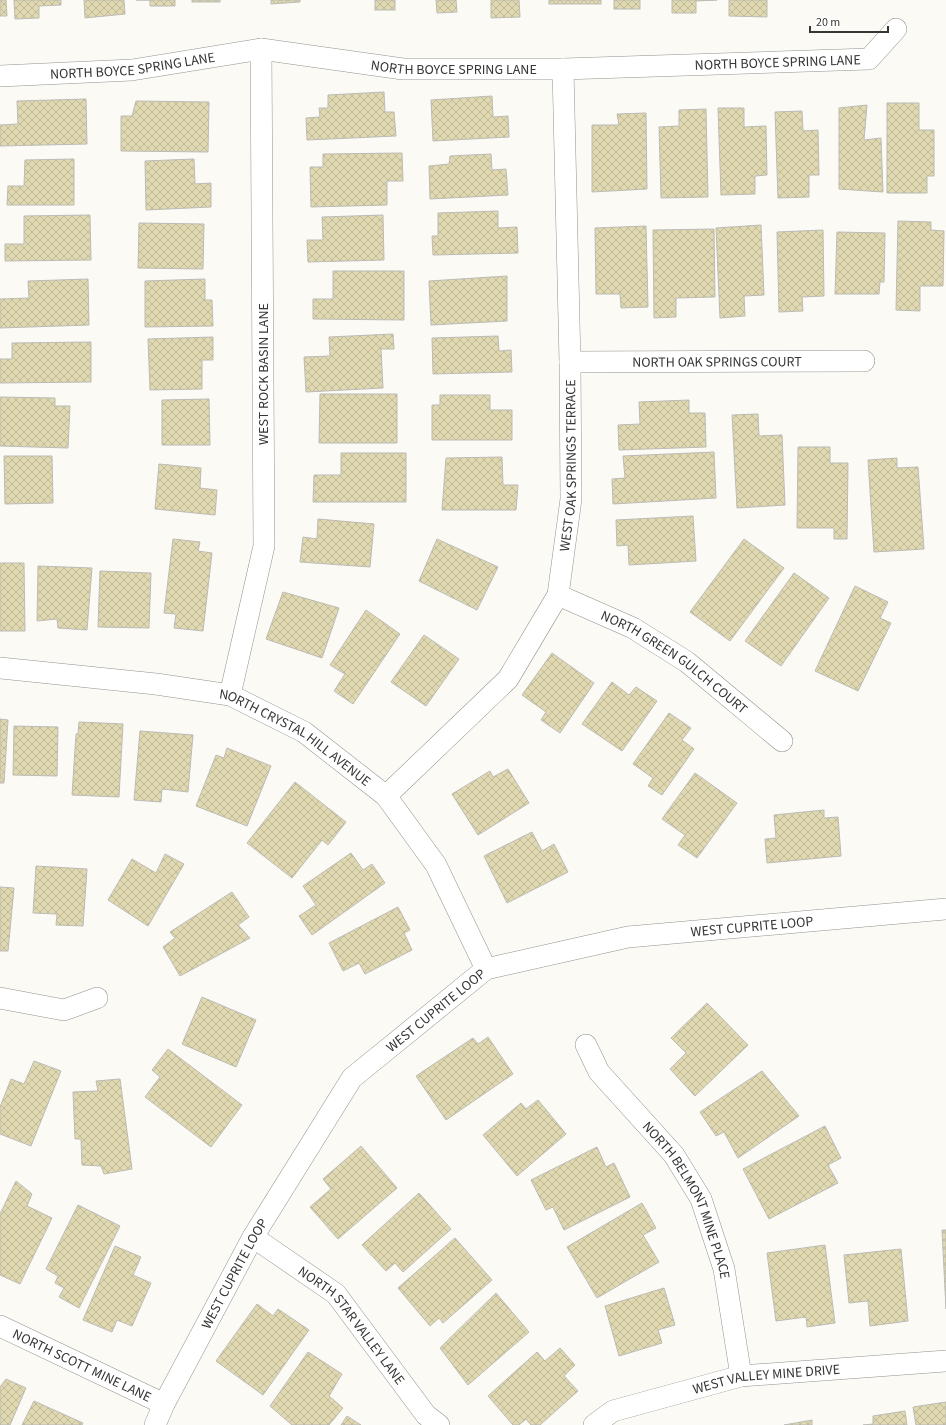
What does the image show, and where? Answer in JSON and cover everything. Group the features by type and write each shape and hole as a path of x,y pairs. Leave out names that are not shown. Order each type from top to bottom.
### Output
{"street":[{"name":"NORTH BOYCE SPRING LANE","path":"0,76 132,70 261,49 404,69 563,69 869,59 896,29"},
{"name":"WEST ROCK BASIN LANE","path":"230,695 264,546 261,49"},
{"name":"WEST OAK SPRINGS TERRACE","path":"386,796 508,679 558,595 571,499 570,362 563,69"},
{"name":"NORTH OAK SPRINGS COURT","path":"570,362 864,361"},
{"name":"NORTH GREEN GULCH COURT","path":"558,595 633,628 687,662 782,741"},
{"name":"NORTH CRYSTAL HILL AVENUE","path":"0,668 156,684 230,695 304,732 386,796 436,865 486,968"},
{"name":"WEST CUPRITE LOOP","path":"155,1425 164,1404 254,1237 352,1078 486,968 628,937 946,909"},
{"path":"0,998 64,1010 98,998"},
{"name":"NORTH BELMONT MINE PLACE","path":"586,1045 599,1072 674,1155 701,1199 724,1269 741,1376"},
{"name":"NORTH STAR VALLEY LANE","path":"254,1237 336,1294 426,1415 439,1425"},
{"name":"NORTH SCOTT MINE LANE","path":"0,1326 164,1404"},
{"name":"WEST VALLEY MINE DRIVE","path":"594,1425 614,1410 741,1376 946,1361"}],"building":[{"path":"0,0 6,0 7,16 0,16"},
{"path":"14,0 61,0 61,5 39,6 39,18 15,19"},
{"path":"84,0 124,0 125,14 85,18"},
{"path":"150,0 175,0 175,6 150,6"},
{"path":"192,0 220,0 220,2 192,2"},
{"path":"271,0 300,0 300,2 271,4"},
{"path":"375,0 395,0 395,10 375,10"},
{"path":"436,0 456,0 457,12 437,13"},
{"path":"491,0 519,0 520,17 491,18"},
{"path":"549,0 601,0 601,4 549,4"},
{"path":"614,0 640,0 640,9 614,9"},
{"path":"672,0 717,0 696,1 696,13 672,13"},
{"path":"729,0 767,0 767,17 729,16"},
{"path":"384,92 385,112 394,112 396,136 307,140 306,118 320,117 319,108 328,108 328,95"},
{"path":"492,96 493,117 508,116 509,137 433,141 431,100"},
{"path":"86,99 87,144 0,146 0,125 18,124 17,101"},
{"path":"136,101 209,102 208,152 121,151 121,116 132,116"},
{"path":"887,103 919,103 919,130 934,130 934,176 927,176 927,193 887,193"},
{"path":"867,105 864,140 881,138 883,192 839,189 839,108"},
{"path":"718,108 744,108 744,127 766,126 767,175 755,176 755,194 721,195"},
{"path":"706,109 708,197 661,198 659,127 679,126 679,110"},
{"path":"802,111 803,131 818,130 819,175 809,175 809,197 778,198 775,112"},
{"path":"646,113 647,189 592,192 592,125 619,125 617,114"},
{"path":"402,153 403,181 387,181 387,205 311,207 310,167 323,167 323,154"},
{"path":"491,154 492,170 506,169 508,195 430,199 429,166 449,164 450,156"},
{"path":"74,159 74,205 7,205 8,186 24,186 25,160"},
{"path":"194,159 195,184 211,183 211,207 146,210 145,161"},
{"path":"498,211 498,228 517,227 518,253 433,255 432,236 438,236 438,213"},
{"path":"90,215 91,260 5,261 5,244 24,244 24,216"},
{"path":"383,215 384,260 308,262 307,240 323,240 322,217"},
{"path":"898,221 931,222 931,230 944,231 943,286 920,286 920,311 896,310"},
{"path":"139,223 204,224 203,269 138,268"},
{"path":"761,225 764,295 744,296 745,316 720,318 716,228"},
{"path":"646,226 648,307 621,308 620,294 596,294 595,228"},
{"path":"714,229 715,297 676,298 676,317 654,318 653,230"},
{"path":"823,230 824,296 802,297 803,311 779,312 777,232"},
{"path":"837,232 885,233 884,282 880,282 879,294 835,294"},
{"path":"333,271 404,271 404,320 313,319 313,299 333,299"},
{"path":"507,276 507,321 431,325 429,281"},
{"path":"88,279 89,325 0,328 0,299 29,298 28,281"},
{"path":"205,279 205,300 212,300 213,326 145,327 145,281"},
{"path":"393,334 394,349 381,349 383,388 306,392 304,357 330,356 329,337"},
{"path":"498,336 499,351 511,350 512,372 433,374 432,338"},
{"path":"213,337 213,360 202,360 202,389 150,390 148,339"},
{"path":"91,342 91,382 0,383 0,359 12,359 12,343"},
{"path":"320,394 397,394 397,443 319,443"},
{"path":"440,395 490,395 490,410 512,410 512,440 432,440 432,405 440,405"},
{"path":"0,397 55,398 55,406 70,406 68,448 0,446"},
{"path":"209,399 210,445 162,445 162,400"},
{"path":"689,400 689,413 705,413 706,447 619,450 618,425 640,424 639,402"},
{"path":"758,414 759,436 782,435 785,505 737,508 732,415"},
{"path":"798,447 830,447 830,463 848,463 847,539 834,539 834,528 797,528"},
{"path":"714,452 716,498 613,504 612,479 625,478 623,456"},
{"path":"341,453 406,453 406,502 313,502 314,475 341,475"},
{"path":"4,456 52,456 53,503 5,504"},
{"path":"502,457 503,485 518,485 516,510 442,510 446,458"},
{"path":"897,458 897,468 918,467 924,549 874,552 868,460"},
{"path":"159,464 201,468 200,488 217,490 215,515 155,509"},
{"path":"693,516 696,561 629,565 628,545 617,546 616,520"},
{"path":"318,519 374,524 370,567 300,562 303,537 317,539"},
{"path":"173,539 200,542 198,551 212,553 203,631 174,628 176,614 164,613"},
{"path":"437,539 498,567 477,610 419,581"},
{"path":"744,539 784,568 730,641 690,612"},
{"path":"0,563 24,563 25,631 0,631"},
{"path":"38,566 92,568 87,630 58,628 57,619 37,621"},
{"path":"100,571 151,573 149,628 98,627"},
{"path":"794,573 829,598 781,666 745,641"},
{"path":"855,586 888,602 880,618 891,623 858,691 815,671"},
{"path":"283,592 339,608 322,658 266,639"},
{"path":"366,610 400,634 353,704 334,691 345,674 330,665"},
{"path":"424,635 459,659 426,706 391,682"},
{"path":"552,653 594,683 560,733 541,720 546,712 522,695"},
{"path":"612,682 629,695 636,687 657,701 622,751 582,724"},
{"path":"669,713 691,728 682,740 694,749 662,795 648,786 653,778 633,764"},
{"path":"0,719 8,720 4,783 0,783"},
{"path":"79,722 123,724 119,797 72,795 76,734 78,734"},
{"path":"14,726 58,727 57,776 13,775"},
{"path":"140,731 193,735 188,792 162,789 161,802 134,800"},
{"path":"227,748 271,766 247,826 196,806 216,755 224,758"},
{"path":"508,769 529,803 478,835 452,794 490,771 493,777"},
{"path":"695,773 737,803 697,858 678,845 685,835 662,819"},
{"path":"295,782 346,822 328,845 322,840 292,878 247,843"},
{"path":"824,810 824,818 838,817 841,856 767,863 765,839 776,838 774,815"},
{"path":"532,832 542,851 554,844 568,872 507,903 484,856"},
{"path":"351,853 363,870 372,864 385,883 312,935 299,916 316,905 303,886"},
{"path":"165,854 184,864 148,926 108,900 132,859 156,873"},
{"path":"36,866 87,869 83,926 56,925 57,914 33,913"},
{"path":"0,887 14,888 8,951 0,951"},
{"path":"232,892 249,917 238,925 250,938 180,976 163,947 175,938 170,932"},
{"path":"398,907 410,930 404,933 412,950 365,974 359,963 343,971 329,943"},
{"path":"202,997 256,1020 236,1067 182,1044"},
{"path":"707,1003 748,1045 695,1096 670,1069 686,1053 671,1038"},
{"path":"488,1037 513,1074 446,1120 416,1076 473,1038 478,1044"},
{"path":"168,1049 242,1105 211,1147 145,1097 160,1077 152,1070"},
{"path":"34,1061 61,1071 31,1146 0,1134 0,1107 11,1079 24,1084"},
{"path":"762,1071 799,1116 738,1158 724,1132 716,1136 700,1112"},
{"path":"120,1079 132,1169 104,1174 101,1166 82,1165 81,1139 75,1139 73,1092 98,1091 96,1081"},
{"path":"538,1100 566,1134 517,1176 483,1135 521,1103 526,1109"},
{"path":"825,1126 841,1158 828,1165 838,1183 769,1219 743,1169"},
{"path":"361,1146 397,1188 338,1239 310,1207 331,1189 323,1179"},
{"path":"597,1147 606,1167 614,1163 630,1197 564,1230 553,1207 546,1210 531,1180"},
{"path":"16,1181 32,1194 27,1206 52,1218 20,1284 0,1275 0,1214"},
{"path":"419,1193 451,1229 403,1272 395,1263 386,1271 362,1245"},
{"path":"642,1203 656,1228 643,1235 659,1262 597,1298 567,1247"},
{"path":"78,1205 120,1226 79,1308 59,1297 64,1288 55,1283 58,1276 46,1269"},
{"path":"942,1230 946,1230 946,1309"},
{"path":"455,1238 492,1280 443,1323 439,1318 430,1326 398,1288"},
{"path":"825,1245 835,1323 807,1327 806,1317 776,1321 767,1253"},
{"path":"115,1246 141,1257 133,1275 151,1283 132,1326 117,1320 112,1332 83,1320"},
{"path":"901,1249 908,1321 870,1326 868,1301 849,1303 844,1255"},
{"path":"664,1288 675,1325 658,1330 662,1343 619,1356 605,1306"},
{"path":"496,1293 529,1332 468,1385 440,1348"},
{"path":"257,1304 273,1316 278,1309 309,1330 263,1395 216,1361"},
{"path":"560,1348 575,1365 564,1376 578,1391 540,1425 531,1425 526,1419 519,1425 513,1425 488,1396 537,1352 545,1361"},
{"path":"308,1352 342,1374 329,1396 343,1408 329,1425 292,1425 270,1406"},
{"path":"6,1379 26,1388 10,1425 0,1425 0,1387"},
{"path":"34,1401 83,1423 82,1425 22,1425"},
{"path":"946,1402 946,1425 916,1425 913,1407"},
{"path":"905,1411 907,1425 863,1425 873,1424 873,1416"},
{"path":"347,1416 361,1425 341,1425"},
{"path":"812,1420 812,1425 784,1425"}]}
